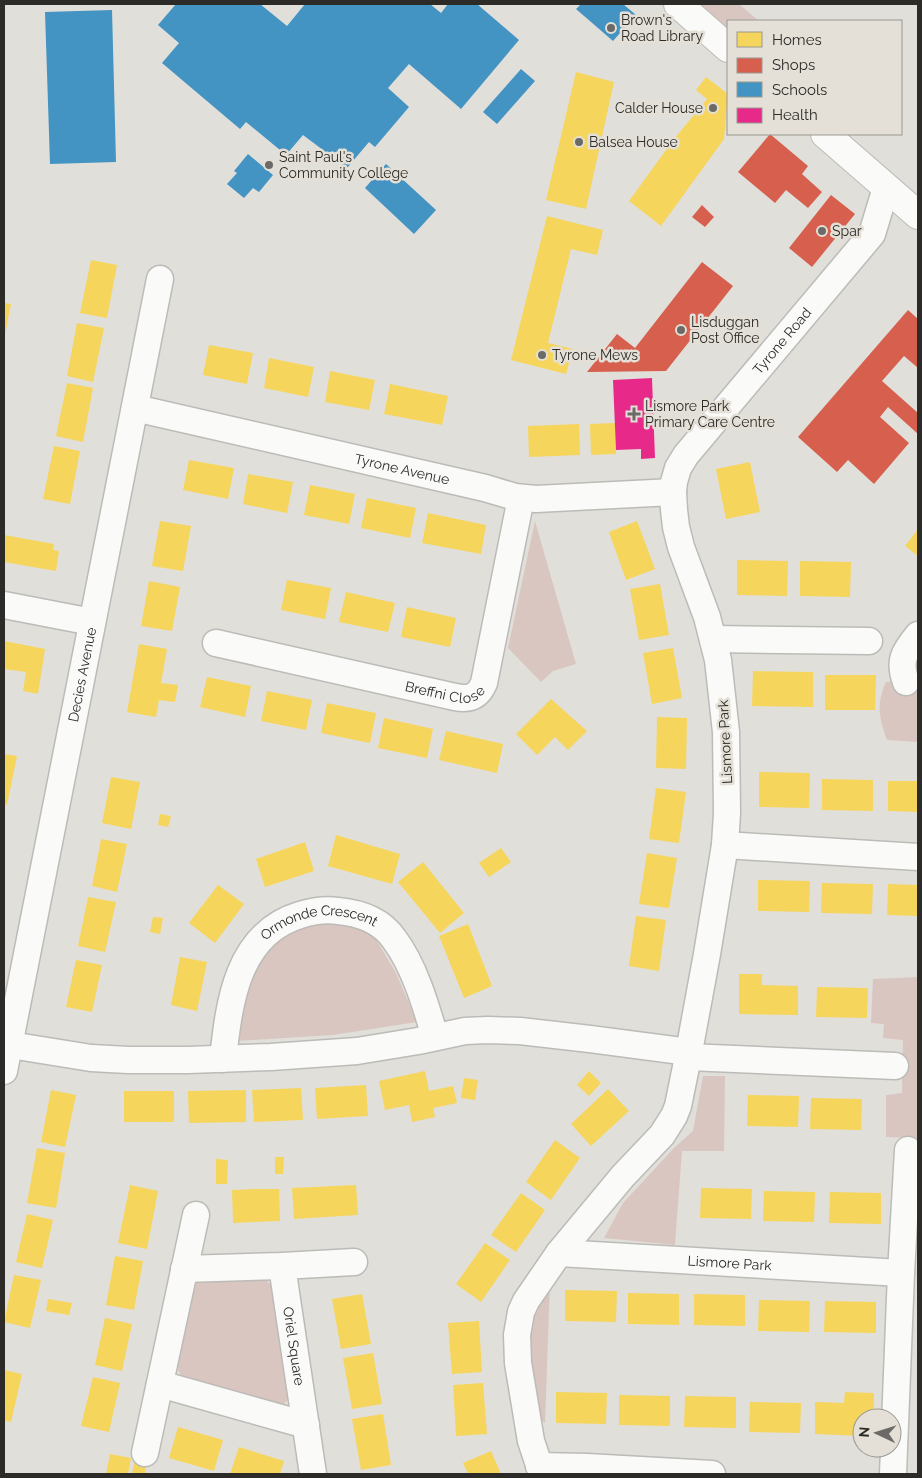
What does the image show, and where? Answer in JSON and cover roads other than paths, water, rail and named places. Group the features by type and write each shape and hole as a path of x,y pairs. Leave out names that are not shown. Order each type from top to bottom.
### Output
{"street":[{"path":"678,4 727,47"},
{"path":"826,135 918,215"},
{"name":"Tyrone Road","path":"673,492 676,476 686,455 872,234 886,188"},
{"name":"Decies Avenue","path":"4,1071 6,1044 160,279"},
{"name":"Tyrone Avenue","path":"135,408 521,498 536,499 673,492"},
{"name":"Lismore Park","path":"673,492 676,526 681,547 713,639 722,686 726,732 727,794 725,845 708,945 678,1106 669,1126 606,1195 559,1254 526,1301 521,1312 517,1335 518,1363 528,1427 540,1470 587,1467 712,1474"},
{"name":"Breffni Close","path":"216,644 455,697 474,697 481,690 484,683 521,498"},
{"path":"4,605 92,622"},
{"path":"906,682 902,661 907,649 918,636"},
{"path":"713,639 869,641"},
{"path":"725,845 918,857"},
{"name":"Ormonde Crescent","path":"224,1060 228,1016 232,997 245,963 254,947 266,933 277,925 290,918 320,910 334,910 362,915 384,927 394,938 412,972 430,1017 435,1037"},
{"path":"6,1044 109,1060 224,1060 357,1051 465,1031 503,1030 590,1039 688,1054 895,1066"},
{"path":"893,1474 908,1150"},
{"path":"145,1453 196,1215"},
{"name":"Lismore Park","path":"559,1254 901,1273"},
{"path":"184,1269 354,1262"},
{"name":"Oriel Square","path":"282,1266 313,1474"},
{"path":"160,1384 306,1425"}],"place":[{"name":"Brown's Road Library","path":"611,28"},
{"name":"Calder House","path":"713,108"},
{"name":"Balsea House","path":"579,142"},
{"name":"Saint Paul's Community College","path":"269,165"},
{"name":"Spar","path":"822,231"},
{"name":"Lisduggan Post Office","path":"681,330"},
{"name":"Tyrone Mews","path":"542,355"},
{"name":"Lismore Park Primary Care Centre","path":"634,414"}]}
